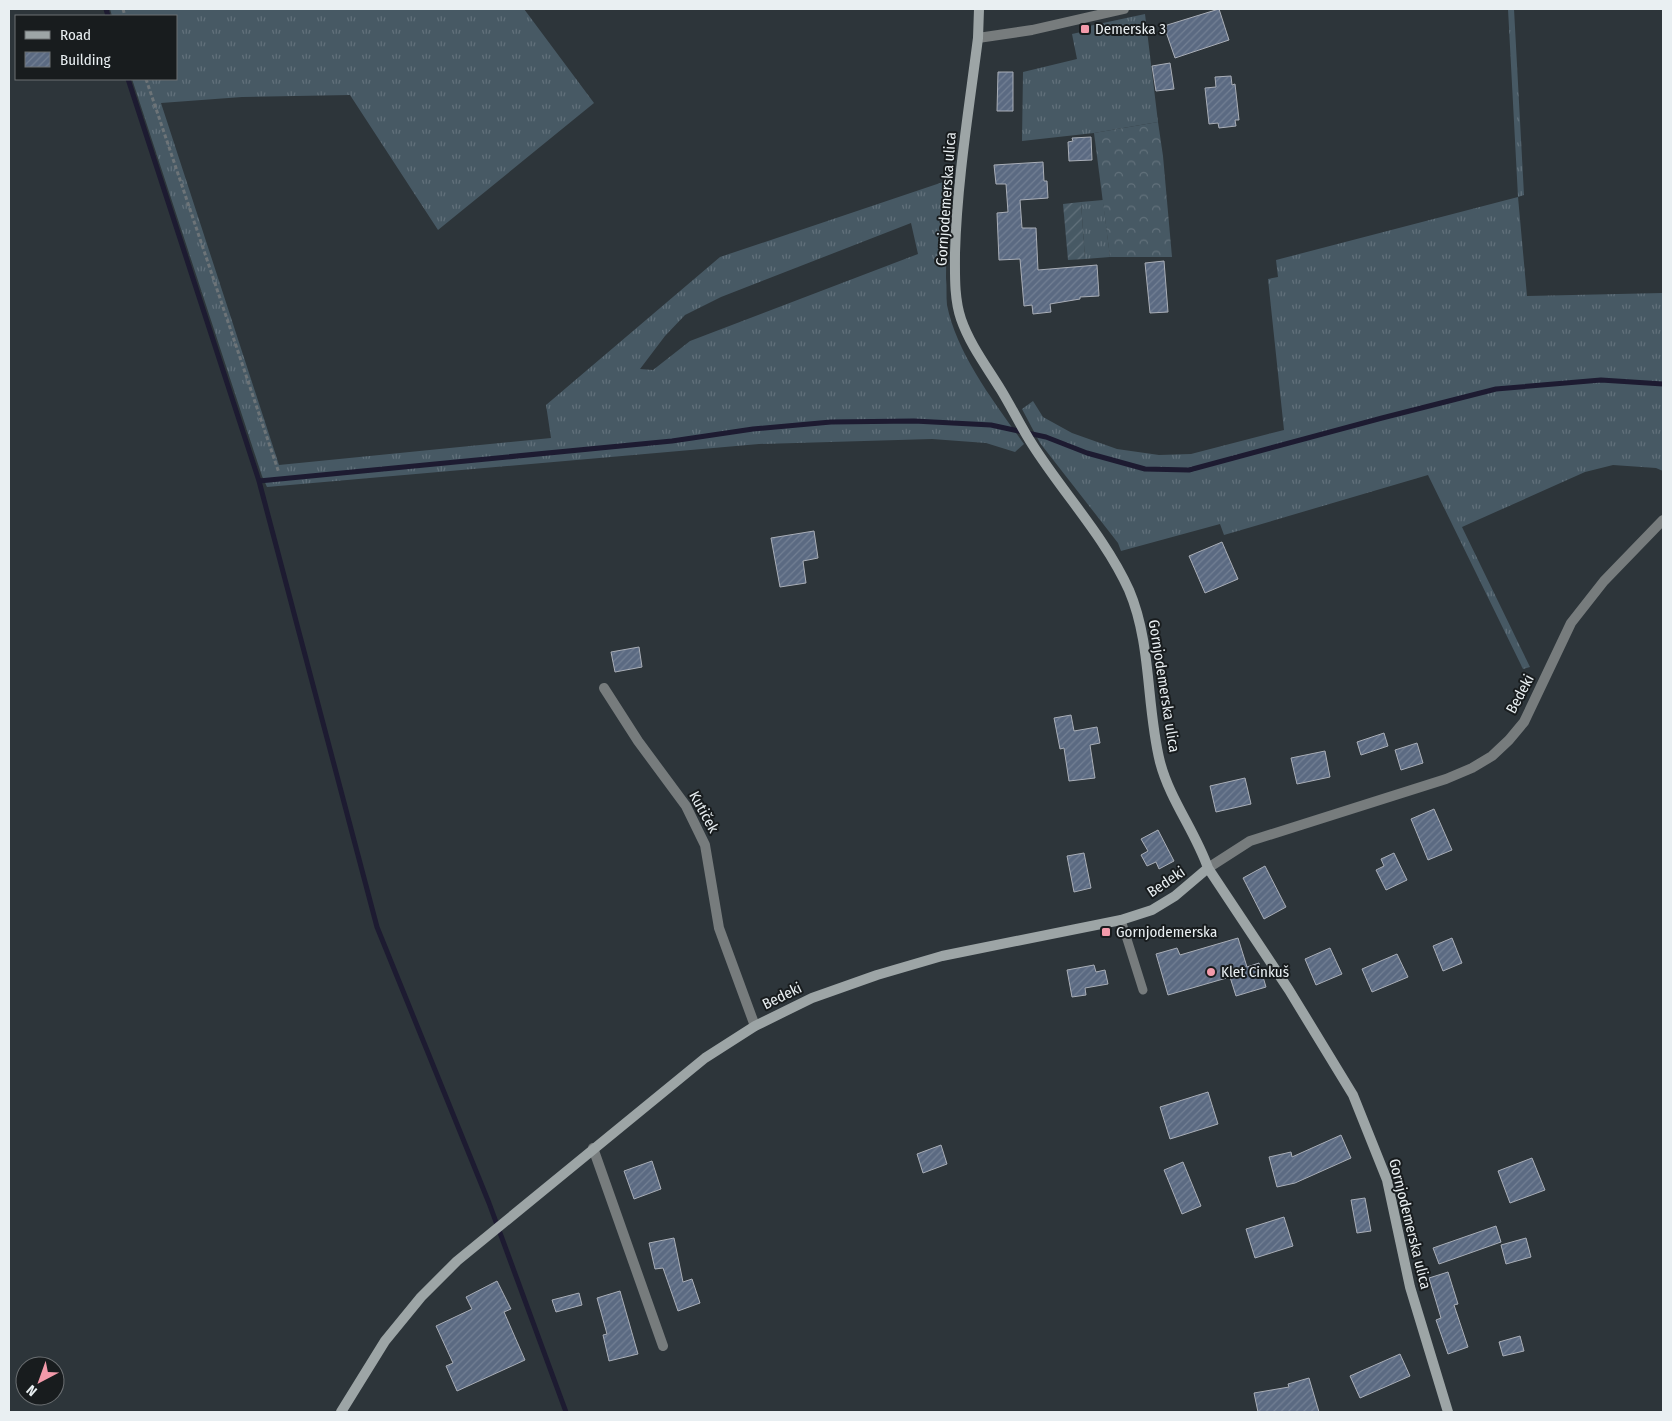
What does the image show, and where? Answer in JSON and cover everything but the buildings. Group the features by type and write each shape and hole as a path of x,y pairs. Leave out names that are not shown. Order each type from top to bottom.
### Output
{"street":[{"name":"Gornjodemerska ulica","path":"978,9 978,38 956,225 956,298 961,319 974,346 1033,445 1114,560 1129,591 1138,616 1143,640 1154,734 1169,788 1203,854 1208,868 1289,990 1353,1095 1387,1180 1410,1287 1448,1412"},
{"path":"978,38 1032,30 1124,9"},
{"name":"Bedeki","path":"341,1412 385,1341 421,1297 457,1261 705,1058 755,1026 812,998 942,956 1121,920 1152,910 1192,883 1208,868 1250,841 1446,779 1472,768 1492,756 1524,722 1571,624 1604,581 1663,520"},
{"name":"Kutiček","path":"604,688 638,741 686,806 706,846 719,928 755,1026"},
{"path":"593,1148 663,1346"}],"lane":[{"path":"1121,920 1143,990"}],"path":[{"path":"146,80 279,473"}],"green space":[{"path":"110,9 524,9 594,103 438,230 350,95 242,97 161,103 279,465 551,438 546,405 720,257 952,179 946,278 947,305 952,324 959,342 978,378 1024,444 1015,452 986,443 932,439 759,444 267,487 132,80 178,80 178,15 112,15","holes":["911,223 918,254 690,341 653,370 640,369 665,336 685,315 721,297"]},
{"path":"1508,9 1514,9 1524,195 1518,197"},
{"path":"1145,14 1158,122 1094,133 1022,141 1023,72 1077,59 1072,34 1090,30 1089,26"},
{"path":"1158,122 1172,257 1110,257 1094,133"},
{"path":"1518,197 1527,296 1663,293 1663,471 1656,468 1613,465 1585,472 1462,527 1530,667 1523,669 1428,475 1224,535 1220,524 1121,551 1118,543 1040,443 1022,409 1033,401 1043,417 1072,433 1117,449 1159,455 1191,454 1284,430 1268,279 1278,277 1276,260"},
{"path":"1103,200 1110,257 1085,259 1081,202"},
{"path":"1081,202 1085,259 1068,260 1063,204"}],"waterway":[{"path":"106,9 108,15"},
{"path":"128,80 259,481 377,927 489,1203 566,1412"},
{"path":"259,481 672,441 753,429 831,422 914,421 991,425 1046,437 1087,453 1145,469 1189,470 1496,389 1601,380 1663,384"}],"place":[{"name":"Demerska 3","path":"1085,29"},
{"name":"Gornjodemerska","path":"1106,932"},
{"name":"Klet Cinkuš","path":"1211,972"}]}
